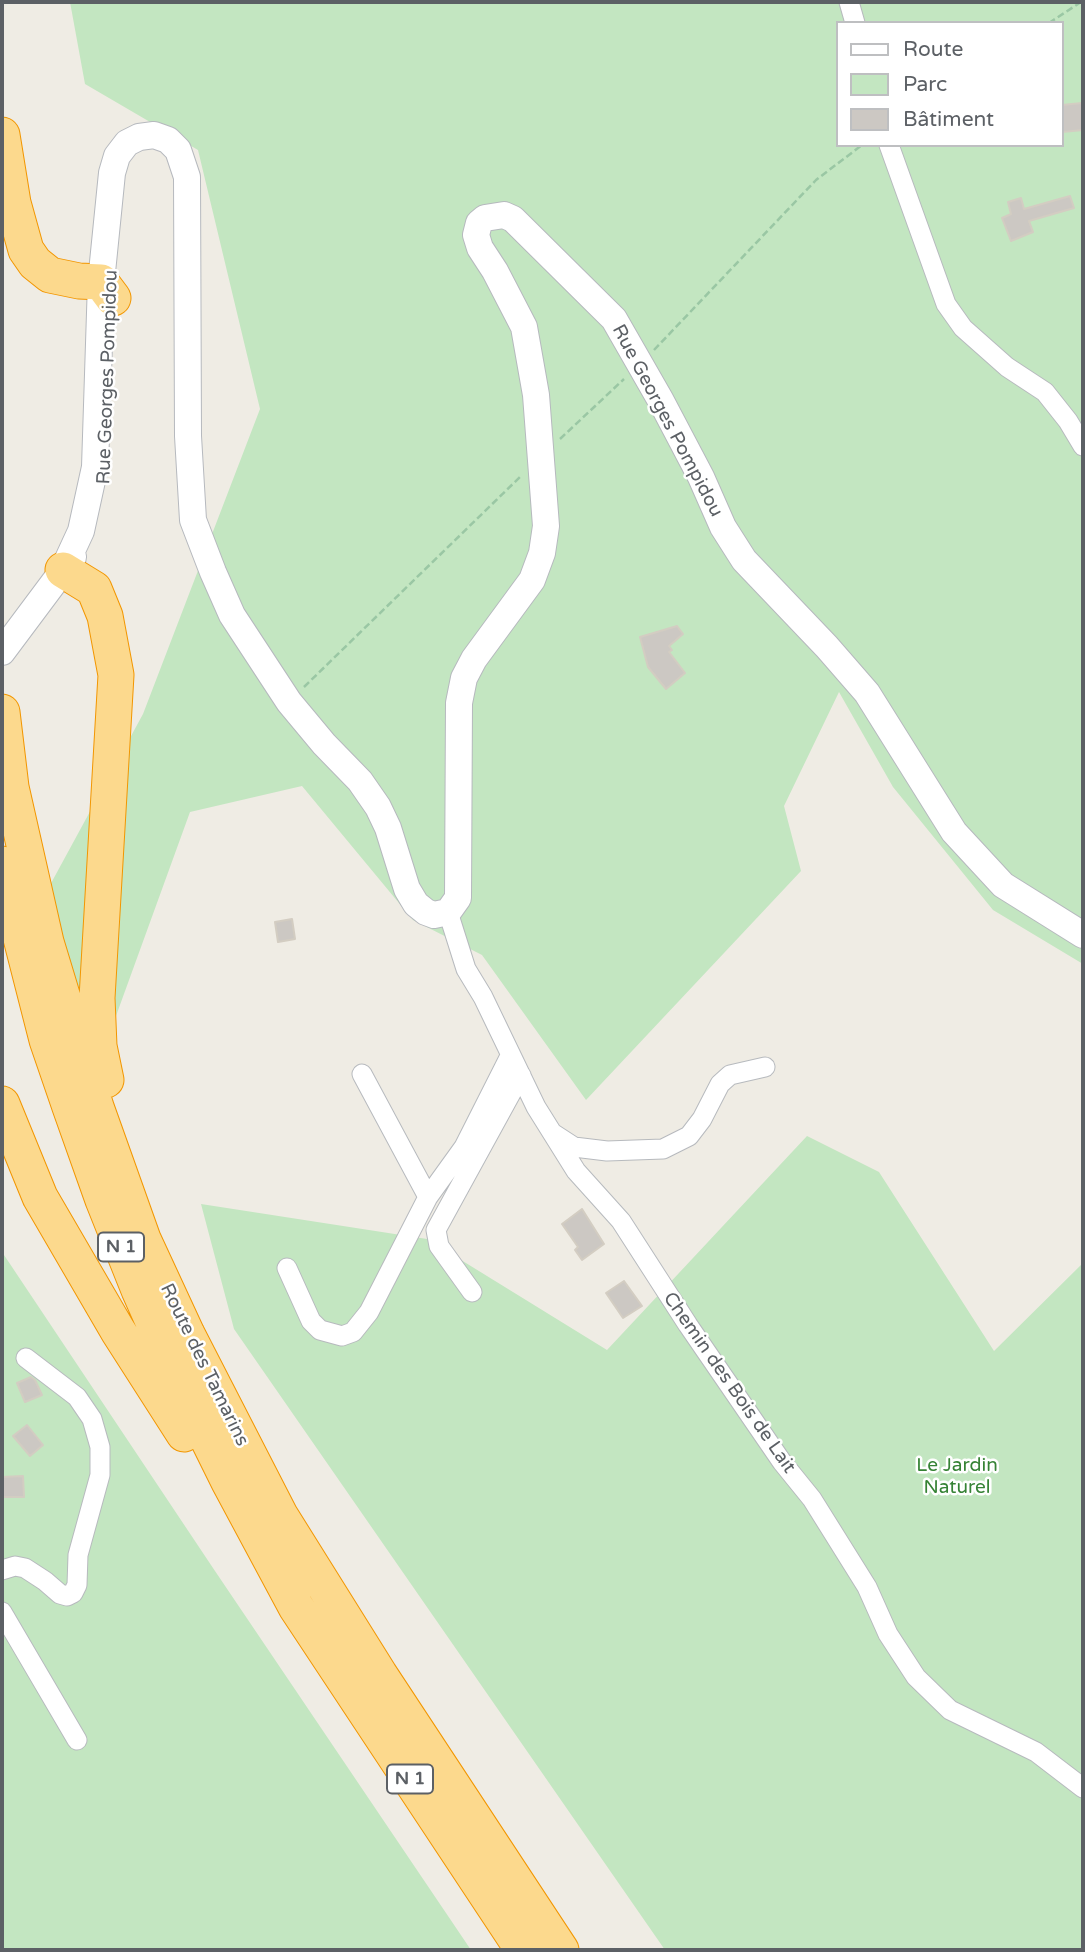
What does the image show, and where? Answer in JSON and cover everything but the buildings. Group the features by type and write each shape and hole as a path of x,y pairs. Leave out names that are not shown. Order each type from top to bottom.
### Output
{"highway":[{"path":"2,135 13,203 26,250 35,263 50,275 107,290"},
{"path":"63,570 94,589 106,616 116,675 116,716 99,961 99,1046 106,1081 187,1334"},
{"name":"Route des Tamarins","path":"2,712 11,787 47,942 78,1050 143,1239 187,1334 280,1515 380,1675 561,1950"},
{"name":"Route des Tamarins","path":"2,864 47,1040 103,1200 182,1387 296,1607 523,1950"},
{"path":"2,1104 40,1197 118,1331 296,1607"}],"main road":[{"name":"Rue Georges Pompidou","path":"2,652 96,527 107,479 107,290 112,173 117,156 128,143 139,137 154,135 168,140 178,150 183,162 187,196 188,436 193,520 232,615 289,702 360,781 378,807 388,828 407,889 416,904 434,915 447,912 458,898 459,703 464,678 474,659 531,580 542,553 546,526 537,395 524,327 480,248 476,235 479,223 494,216 513,219 614,319 701,477 723,527 744,561 867,693 954,832 1003,885 1083,935"}],"street":[{"path":"849,2 854,21"},
{"path":"891,147 946,304 963,328 1007,367 1045,392 1068,421 1083,446"},
{"name":"Chemin des Bois de Lait","path":"447,912 466,969 484,997 510,1056 553,1134 576,1171 621,1221 782,1462 812,1499 867,1587 888,1634 916,1677 950,1710 1036,1752 1083,1788"},
{"path":"287,1268 311,1321 320,1330 342,1336 353,1332 369,1312 428,1197 464,1147 510,1056"},
{"path":"553,1134 574,1147 607,1151 663,1149 689,1136 702,1119 720,1084 730,1075 765,1067"},
{"path":"362,1074 428,1197"},
{"path":"472,1292 439,1246 436,1230 521,1075"},
{"path":"2,1570 15,1566 25,1568 60,1594 73,1593 78,1586 78,1555 100,1475 100,1447 92,1419 77,1398 26,1358"},
{"path":"2,1612 77,1741"}],"path":[{"path":"1052,21 1081,2"},
{"path":"289,702 640,364 816,180 859,147"}],"green space":[{"path":"70,2 1083,2 1083,964 993,910 893,787 839,692 784,806 801,871 586,1100 482,955 413,920 302,786 190,812 104,1049 12,955 143,714 260,409 198,150 85,84"},
{"name":"Le Jardin Naturel","path":"807,1136 879,1172 994,1351 1083,1263 1083,1950 665,1950 234,1329 201,1204 427,1239 607,1350"},
{"path":"2,1252 215,1571 471,1950 2,1950"}]}
